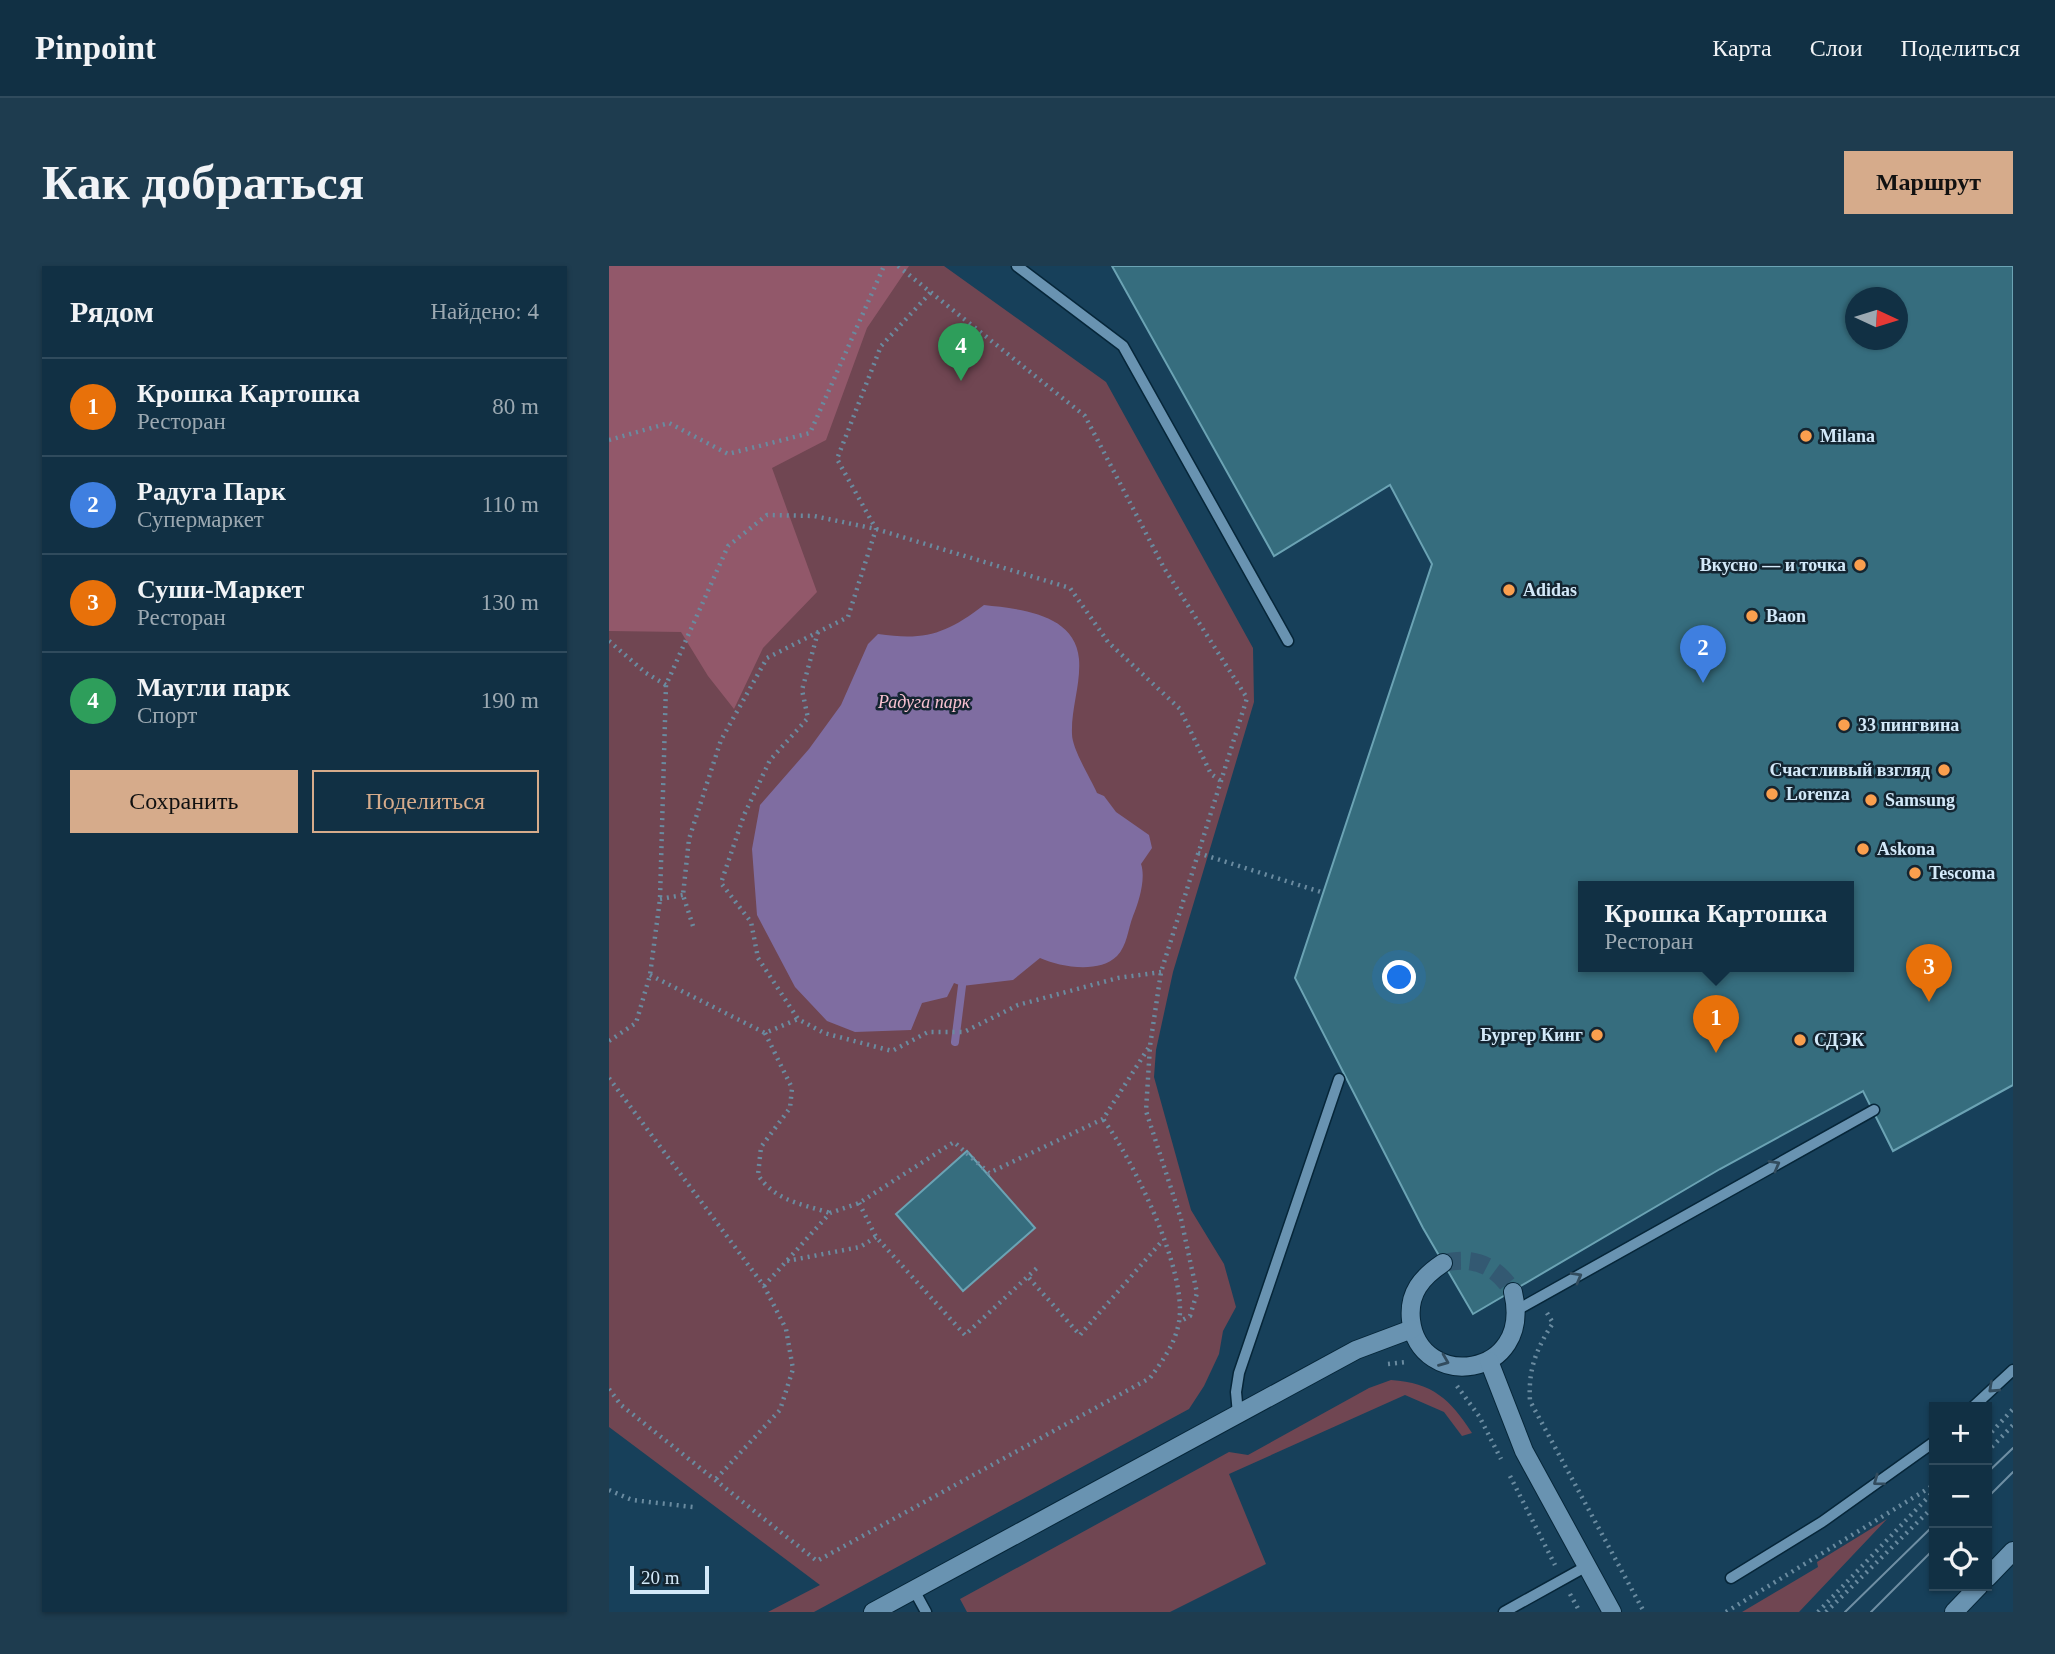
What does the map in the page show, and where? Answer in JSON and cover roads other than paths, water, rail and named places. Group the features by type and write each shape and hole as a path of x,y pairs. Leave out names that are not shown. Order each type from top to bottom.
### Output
{"street":[{"path":"1443,1264 1427,1274 1415,1290 1410,1309 1412,1329 1420,1345 1434,1359 1452,1366 1471,1366 1489,1361 1504,1348 1514,1330 1517,1310 1513,1292"},
{"path":"873,1612 1356,1350 1412,1329"},
{"path":"1489,1361 1524,1451 1612,1612"},
{"path":"1992,1573 2013,1551"},
{"path":"1954,1612 1974,1591"}],"lane":[{"path":"1017,266 1123,346 1288,641"},
{"path":"1238,1414 1236,1392 1239,1373 1339,1079"},
{"path":"1517,1310 1874,1110"},
{"path":"1978,1402 2013,1370"},
{"path":"1731,1578 1822,1522 1929,1446"},
{"path":"1504,1612 1587,1566"},
{"path":"914,1590 926,1612"}],"waterway":[{"path":"955,1042 962,986"}],"tunnel":[{"path":"1443,1263 1465,1261 1483,1265 1499,1275 1513,1292"}],"tram line":[{"path":"1992,1468 2013,1448"},
{"path":"1992,1493 2013,1472"},
{"path":"1845,1612 1931,1528"},
{"path":"1871,1612 1929,1554"}],"place":[{"name":"Маугли парк","path":"961,381"},
{"name":"Milana","path":"1806,436"},
{"name":"Вкусно — и точка","path":"1860,565"},
{"name":"Adidas","path":"1509,590"},
{"name":"Baon","path":"1752,616"},
{"name":"Радуга Парк","path":"1703,683"},
{"name":"33 пингвина","path":"1844,725"},
{"name":"Счастливый взгляд","path":"1944,770"},
{"name":"Lorenza","path":"1772,794"},
{"name":"Samsung","path":"1871,800"},
{"name":"Askona","path":"1863,849"},
{"name":"Tescoma","path":"1915,873"},
{"name":"Суши-Маркет","path":"1929,1002"},
{"name":"Бургер Кинг","path":"1597,1035"},
{"name":"СДЭК","path":"1800,1040"},
{"name":"Крошка Картошка","path":"1716,1053"}],"park label":[{"name":"Радуга парк","path":"924,702"}]}
